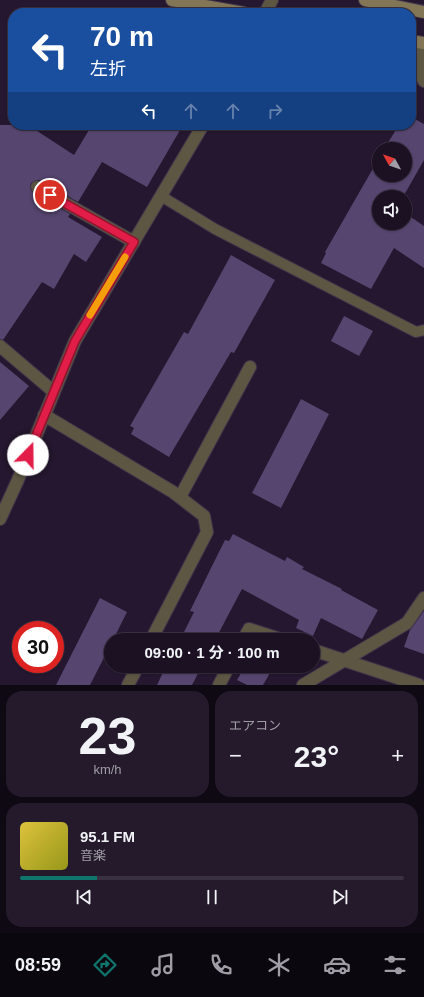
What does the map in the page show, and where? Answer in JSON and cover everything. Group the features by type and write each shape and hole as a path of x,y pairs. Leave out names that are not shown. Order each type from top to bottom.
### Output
{"main road":[{"path":"172,0 216,8"},
{"path":"365,0 404,8"}],"street":[{"path":"419,42 422,77 424,81"},
{"path":"0,517 75,341 200,130"},
{"path":"36,187 134,242"},
{"path":"0,346 54,392"},
{"path":"180,497 250,367"},
{"path":"44,415 173,492 204,516 207,532 156,633"},
{"path":"303,685 408,623 424,598"},
{"path":"246,633 248,629 261,633"},
{"path":"320,652 419,685"},
{"path":"128,685 134,673"},
{"path":"219,685 225,673"}],"lane":[{"path":"161,196 215,229 409,329 416,332 424,330"}],"building":[{"path":"416,120 424,124 424,160 412,181 412,142 388,142 396,130 416,130"},
{"path":"0,125 8,125 8,130 36,130 74,155 89,130 180,130 147,187 102,162 78,202 40,180 31,183 30,187 33,193 70,214 68,217 102,237 86,262 74,254 54,289 42,282 3,340 0,339"},
{"path":"372,170 372,182 412,182 407,190 372,190 372,230 412,230 412,218 424,226 424,268 394,248 371,289 321,263 326,253 325,252"},
{"path":"231,255 275,280 234,353 231,352 169,457 131,434 134,428 130,426 184,332 188,334"},
{"path":"344,316 373,331 359,356 331,341"},
{"path":"0,362 29,386 0,420"},
{"path":"301,399 329,414 281,508 252,493"},
{"path":"233,534 285,561 287,557 304,567 302,569 342,589 341,590 378,610 362,639 321,618 314,633 307,633 296,628 299,620 242,589 219,633 184,633 194,612 190,611 225,540 229,541"},
{"path":"100,598 127,612 116,633 104,633 104,658 90,685 56,685 62,673 64,673 64,669"},
{"path":"424,611 424,654 404,647 410,630"},
{"path":"163,673 198,673 192,685 157,685"},
{"path":"241,673 270,673 263,685 247,685 237,680"}],"slow traffic":[{"path":"90,315 125,257"}],"route":[{"path":"28,455 75,341 134,242 50,195"}]}
